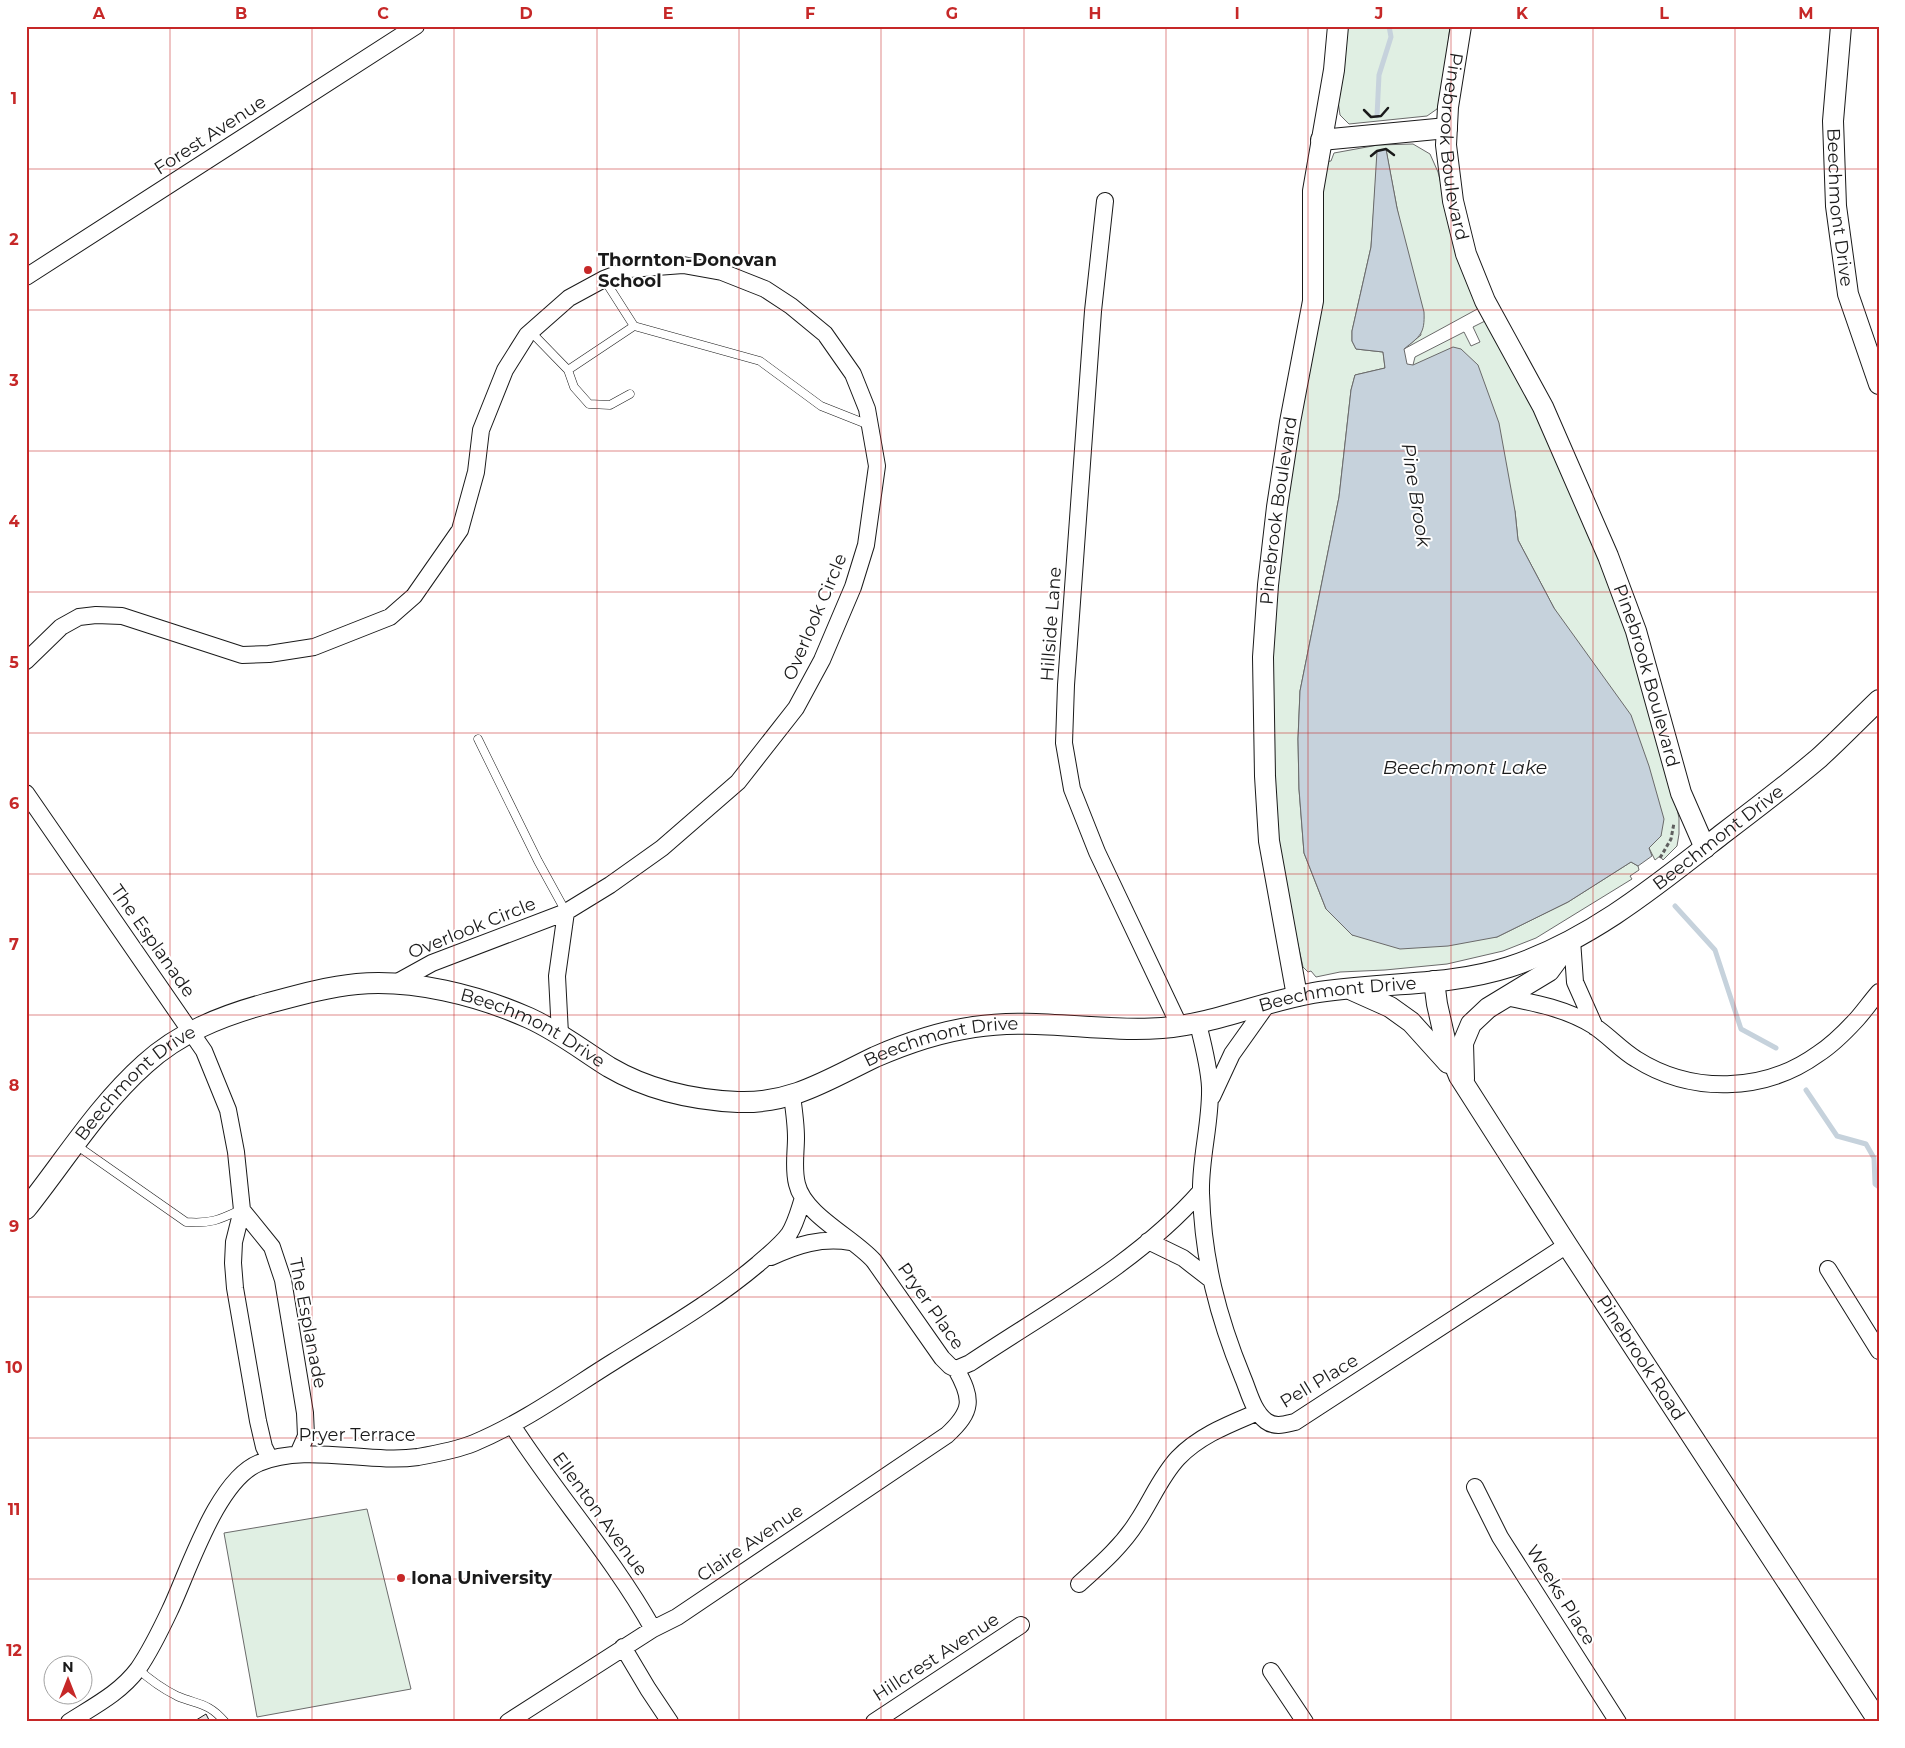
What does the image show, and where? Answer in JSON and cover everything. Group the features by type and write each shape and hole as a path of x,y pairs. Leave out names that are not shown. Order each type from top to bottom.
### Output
{"street":[{"name":"Forest Avenue","path":"26,276 416,26"},
{"name":"Pinebrook Boulevard","path":"1297,996 1269,840 1265,776 1264,656 1268,585 1277,507 1315,284 1312,226 1313,200 1321,140 1334,70 1338,26"},
{"name":"Pinebrook Boulevard","path":"1461,26 1447,128 1447,154 1453,201 1461,236 1472,273 1485,301 1543,407 1601,540 1636,631 1681,793 1705,848"},
{"name":"Beechmont Drive","path":"1841,26 1832,121 1836,206 1848,294 1879,384"},
{"path":"1321,140 1447,128"},
{"name":"Hillside Lane","path":"1105,201 1092,330 1067,675 1064,743 1072,789 1098,852 1189,1025"},
{"name":"Overlook Circle","path":"26,661 61,627 79,617 96,615 122,616 242,655 269,654 314,647 390,617 414,596 460,530 476,472 481,430 505,370 531,332 569,298 630,269 683,265 722,272 765,289 791,306 825,334 853,374 867,409 877,466 866,545 853,587 822,660 796,708 738,782 662,848 610,885 566,912 432,963 394,984"},
{"name":"Beechmont Drive","path":"26,1209 111,1098 146,1063 175,1040 229,1015 297,996 357,984 394,984 443,992 492,1004 528,1018 560,1034 611,1068 638,1081 664,1090 694,1097 736,1102 765,1101 792,1096 815,1088 874,1058 910,1043 976,1026 1012,1023 1143,1030 1189,1025 1297,996 1348,988 1472,975 1508,967 1572,940 1628,904 1705,848 1819,758 1879,700"},
{"name":"The Esplanade","path":"26,793 204,1051 228,1110 236,1152 242,1210 234,1242 235,1288 262,1439 270,1459"},
{"path":"560,1034 557,976 566,912"},
{"path":"1461,1080 1463,1043 1467,1030 1480,1014 1549,971 1572,940"},
{"path":"1572,940 1575,982 1595,1026"},
{"name":"Pinebrook Road","path":"1434,980 1443,1033 1450,1056 1461,1080 1566,1245 1879,1722"},
{"path":"1348,988 1379,1001 1412,1022 1461,1080"},
{"path":"1505,997 1547,1005 1570,1014 1595,1026 1634,1058 1674,1078 1700,1084 1720,1085 1750,1082 1785,1073 1818,1054 1857,1019 1879,992"},
{"name":"Pell Place","path":"1210,1102 1232,1054 1269,1002"},
{"name":"Pell Place","path":"1189,1025 1209,1073 1210,1102 1201,1191 1210,1279 1229,1343 1258,1412 1266,1421 1284,1425 1295,1422 1566,1245"},
{"name":"Pryer Place","path":"792,1096 796,1125 796,1183 803,1198 815,1211 851,1242 864,1250 874,1261 942,1358 956,1369 970,1364 1062,1304 1148,1241 1178,1215 1201,1191"},
{"name":"Pryer Terrace","path":"69,1722 116,1693 138,1669 171,1609 186,1570 230,1485 243,1472 258,1463 270,1459 298,1454 384,1458 418,1457 472,1444 512,1425 740,1279 762,1261 788,1234 803,1198"},
{"name":"The Esplanade","path":"242,1210 272,1248 283,1280 305,1413 306,1436 298,1454"},
{"name":"Pryer Terrace","path":"762,1261 806,1243 829,1240 851,1242"},
{"path":"1148,1241 1183,1258 1210,1279"},
{"path":"1828,1269 1878,1346"},
{"name":"Claire Avenue","path":"508,1722 623,1647 677,1617 947,1435 964,1417 968,1403 967,1389 956,1369"},
{"path":"1080,1584 1125,1538 1180,1456 1203,1438 1258,1412"},
{"name":"Ellenton Avenue","path":"512,1425 529,1452 633,1594 653,1629"},
{"name":"Weeks Place","path":"1475,1487 1500,1537 1618,1722"},
{"name":"Hillcrest Avenue","path":"874,1722 1021,1625"},
{"path":"623,1647 670,1722"},
{"path":"1271,1671 1305,1722"}],"lane":[{"path":"604,280 634,326 760,361 821,406 870,426"},
{"path":"568,370 634,326"},
{"path":"531,332 568,370 574,387 589,404 610,405 630,394"},
{"path":"478,739 538,861 566,912"},
{"path":"74,1144 186,1222 214,1222 242,1210"},
{"path":"138,1669 148,1678 177,1696 201,1703 216,1711 225,1722"}],"path":[{"path":"1659,859 1671,839 1675,819"}],"green space":[{"path":"1346,26 1450,26 1442,98 1437,109 1427,116 1349,124 1340,115 1338,101"},
{"path":"1413,144 1430,154 1438,172 1462,266 1481,307 1404,349 1421,335 1386,150 1378,151 1371,247 1352,331 1352,341 1356,349 1383,352 1385,368 1355,375 1351,390 1339,497 1300,691 1298,739 1299,789 1304,853 1326,909 1352,935 1497,937 1568,902 1631,862 1638,866 1639,870 1630,876 1632,879 1536,938 1503,951 1447,964 1340,972 1316,977 1311,971 1308,972 1303,967 1278,855 1269,655 1324,162 1331,161 1334,153 1378,145"},
{"path":"1485,321 1526,388 1624,619 1669,774 1679,818 1677,846 1663,860 1660,856 1655,860 1649,848 1661,836 1554,608 1518,540 1515,511 1413,365 1415,357 1464,332 1471,346 1480,342 1473,327"},
{"path":"367,1509 411,1689 257,1717 224,1533"}],"water":[{"name":"Beechmont Lake","path":"1386,149 1397,208 1424,312 1424,325 1420,334 1404,349 1407,364 1413,365 1453,347 1461,349 1478,365 1499,423 1515,511 1518,540 1554,608 1631,715 1649,766 1664,819 1661,836 1649,848 1652,856 1638,866 1631,862 1568,902 1497,937 1448,946 1400,949 1352,935 1326,909 1304,853 1299,789 1298,739 1300,691 1339,497 1351,390 1355,375 1385,368 1383,352 1356,349 1352,341 1352,331 1371,247 1377,151"}],"building":[{"path":"206,1714 210,1722 193,1722"}],"waterway":[{"name":"Pine Brook","path":"1377,116 1379,75 1391,37 1389,26"},
{"name":"Pine Brook","path":"1675,906 1715,950 1741,1029 1776,1048"},
{"name":"Pine Brook","path":"1806,1090 1837,1136 1866,1144 1874,1158 1875,1184 1879,1187"}],"wall":[{"path":"1364,110 1371,117 1381,116 1388,108"},
{"path":"1371,156 1377,151 1386,149 1394,155"}],"place":[{"name":"Thornton-Donovan School","path":"588,270"},
{"name":"Iona University","path":"401,1578"}]}
